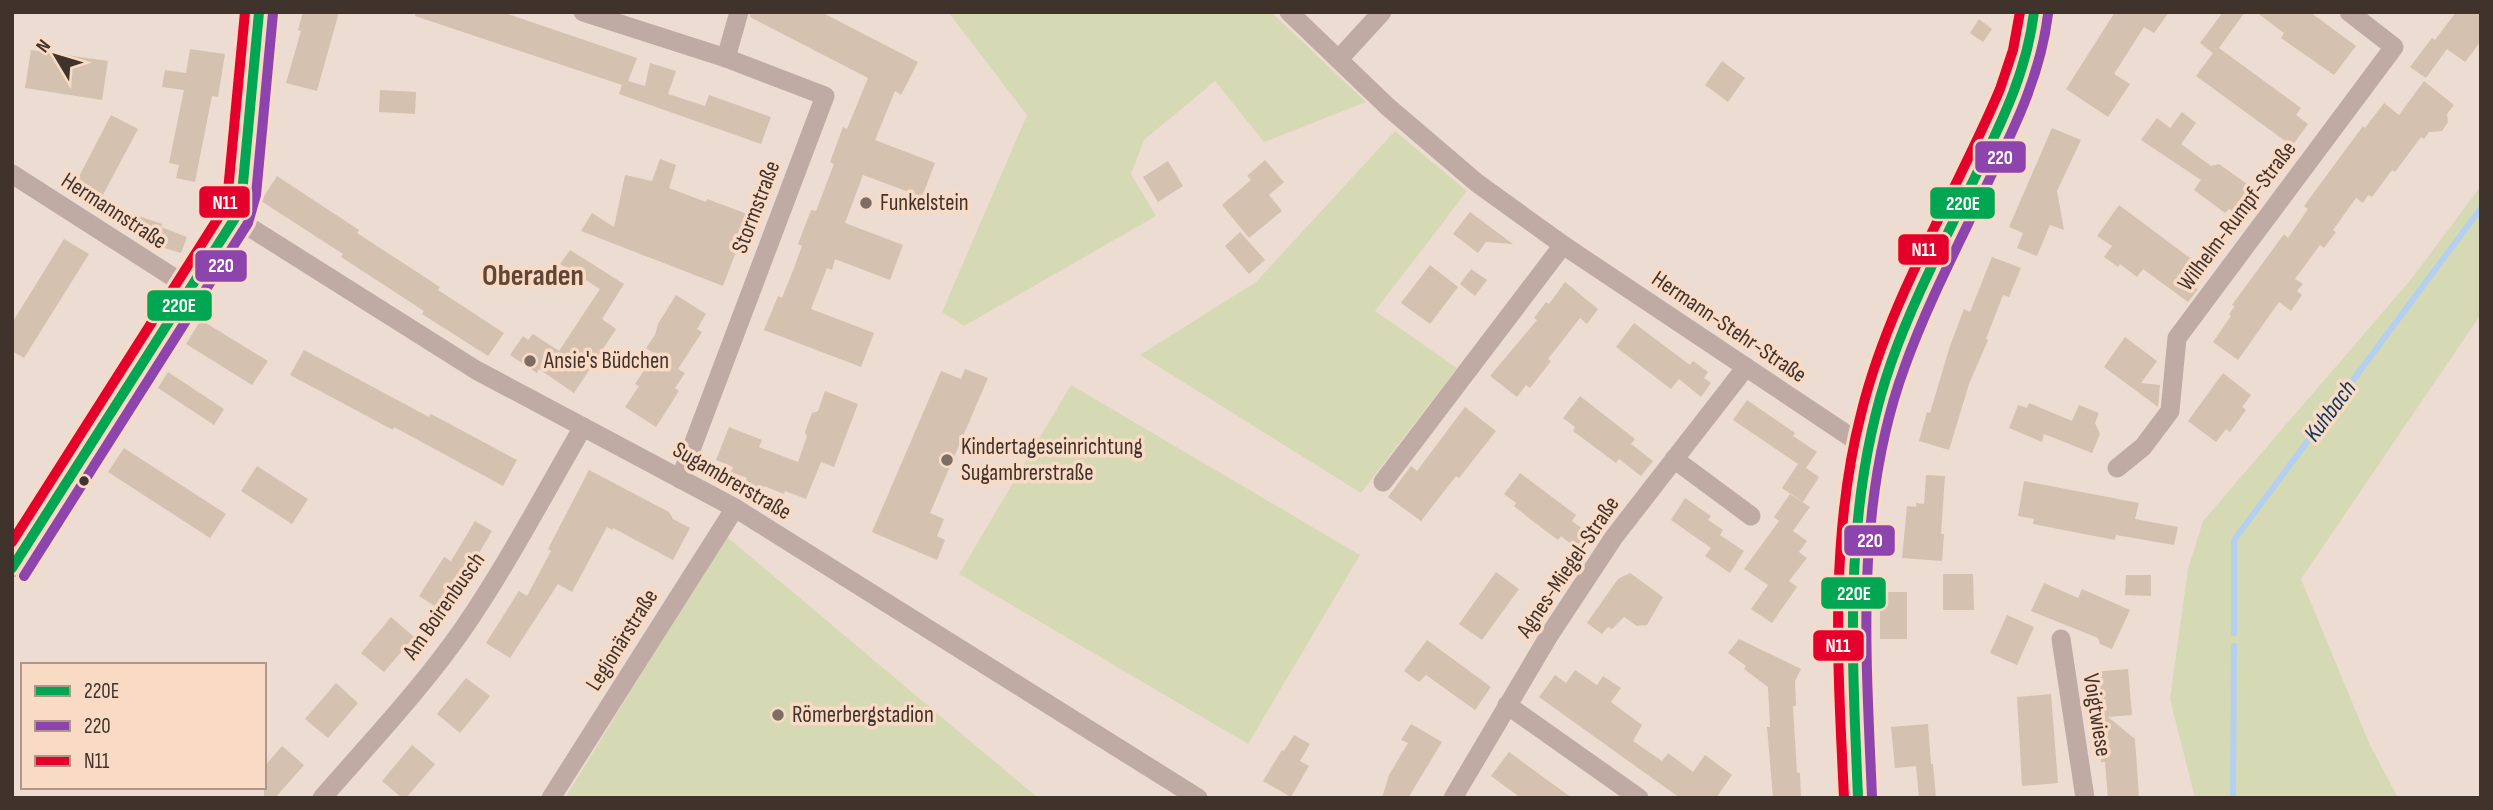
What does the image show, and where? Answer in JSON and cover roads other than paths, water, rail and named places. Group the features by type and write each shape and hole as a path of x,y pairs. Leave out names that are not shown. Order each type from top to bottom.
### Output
{"main road":[{"path":"1858,798 1851,618 1852,571 1855,517 1867,448 1896,353 1921,292 2013,97 2033,30 2034,12"}],"street":[{"path":"15,558 235,218 242,194 258,12"},
{"path":"583,12 726,58 739,12"},
{"name":"Hermann-Stehr-Straße","path":"1289,12 1388,107 1477,183 1563,245 1867,448"},
{"path":"1339,60 1382,12"},
{"name":"Wilhelm-Rumpf-Straße","path":"2117,468 2143,447 2170,411 2177,338 2394,47 2349,12"},
{"name":"Stormstraße","path":"680,479 825,96 726,58"},
{"name":"Hermannstraße","path":"12,174 190,288"},
{"name":"Sugambrerstraße","path":"235,218 476,370 735,508 1198,798"},
{"path":"1383,482 1563,245"},
{"name":"Agnes-Miegel-Straße","path":"1453,798 1550,635 1614,537 1746,367"},
{"name":"Am Boirenbusch","path":"322,798 407,700 463,629 583,427"},
{"path":"1674,459 1751,516"},
{"name":"Legionärstraße","path":"551,798 735,508"},
{"name":"Voigtwiese","path":"2061,639 2085,798"},
{"path":"1507,705 1639,798"}],"waterway":[{"name":"Kuhbach","path":"2234,633 2234,540 2481,208"},
{"name":"Kuhbach","path":"2233,798 2234,646"}],"place":[{"name":"Funkelstein","path":"866,203"},
{"name":"Ansie's Büdchen","path":"530,361"},
{"name":"Kindertageseinrichtung Sugambrerstraße","path":"947,460"},
{"name":"Römerbergstadion","path":"778,715"}],"district":[{"name":"Oberaden","path":"533,276"}]}
